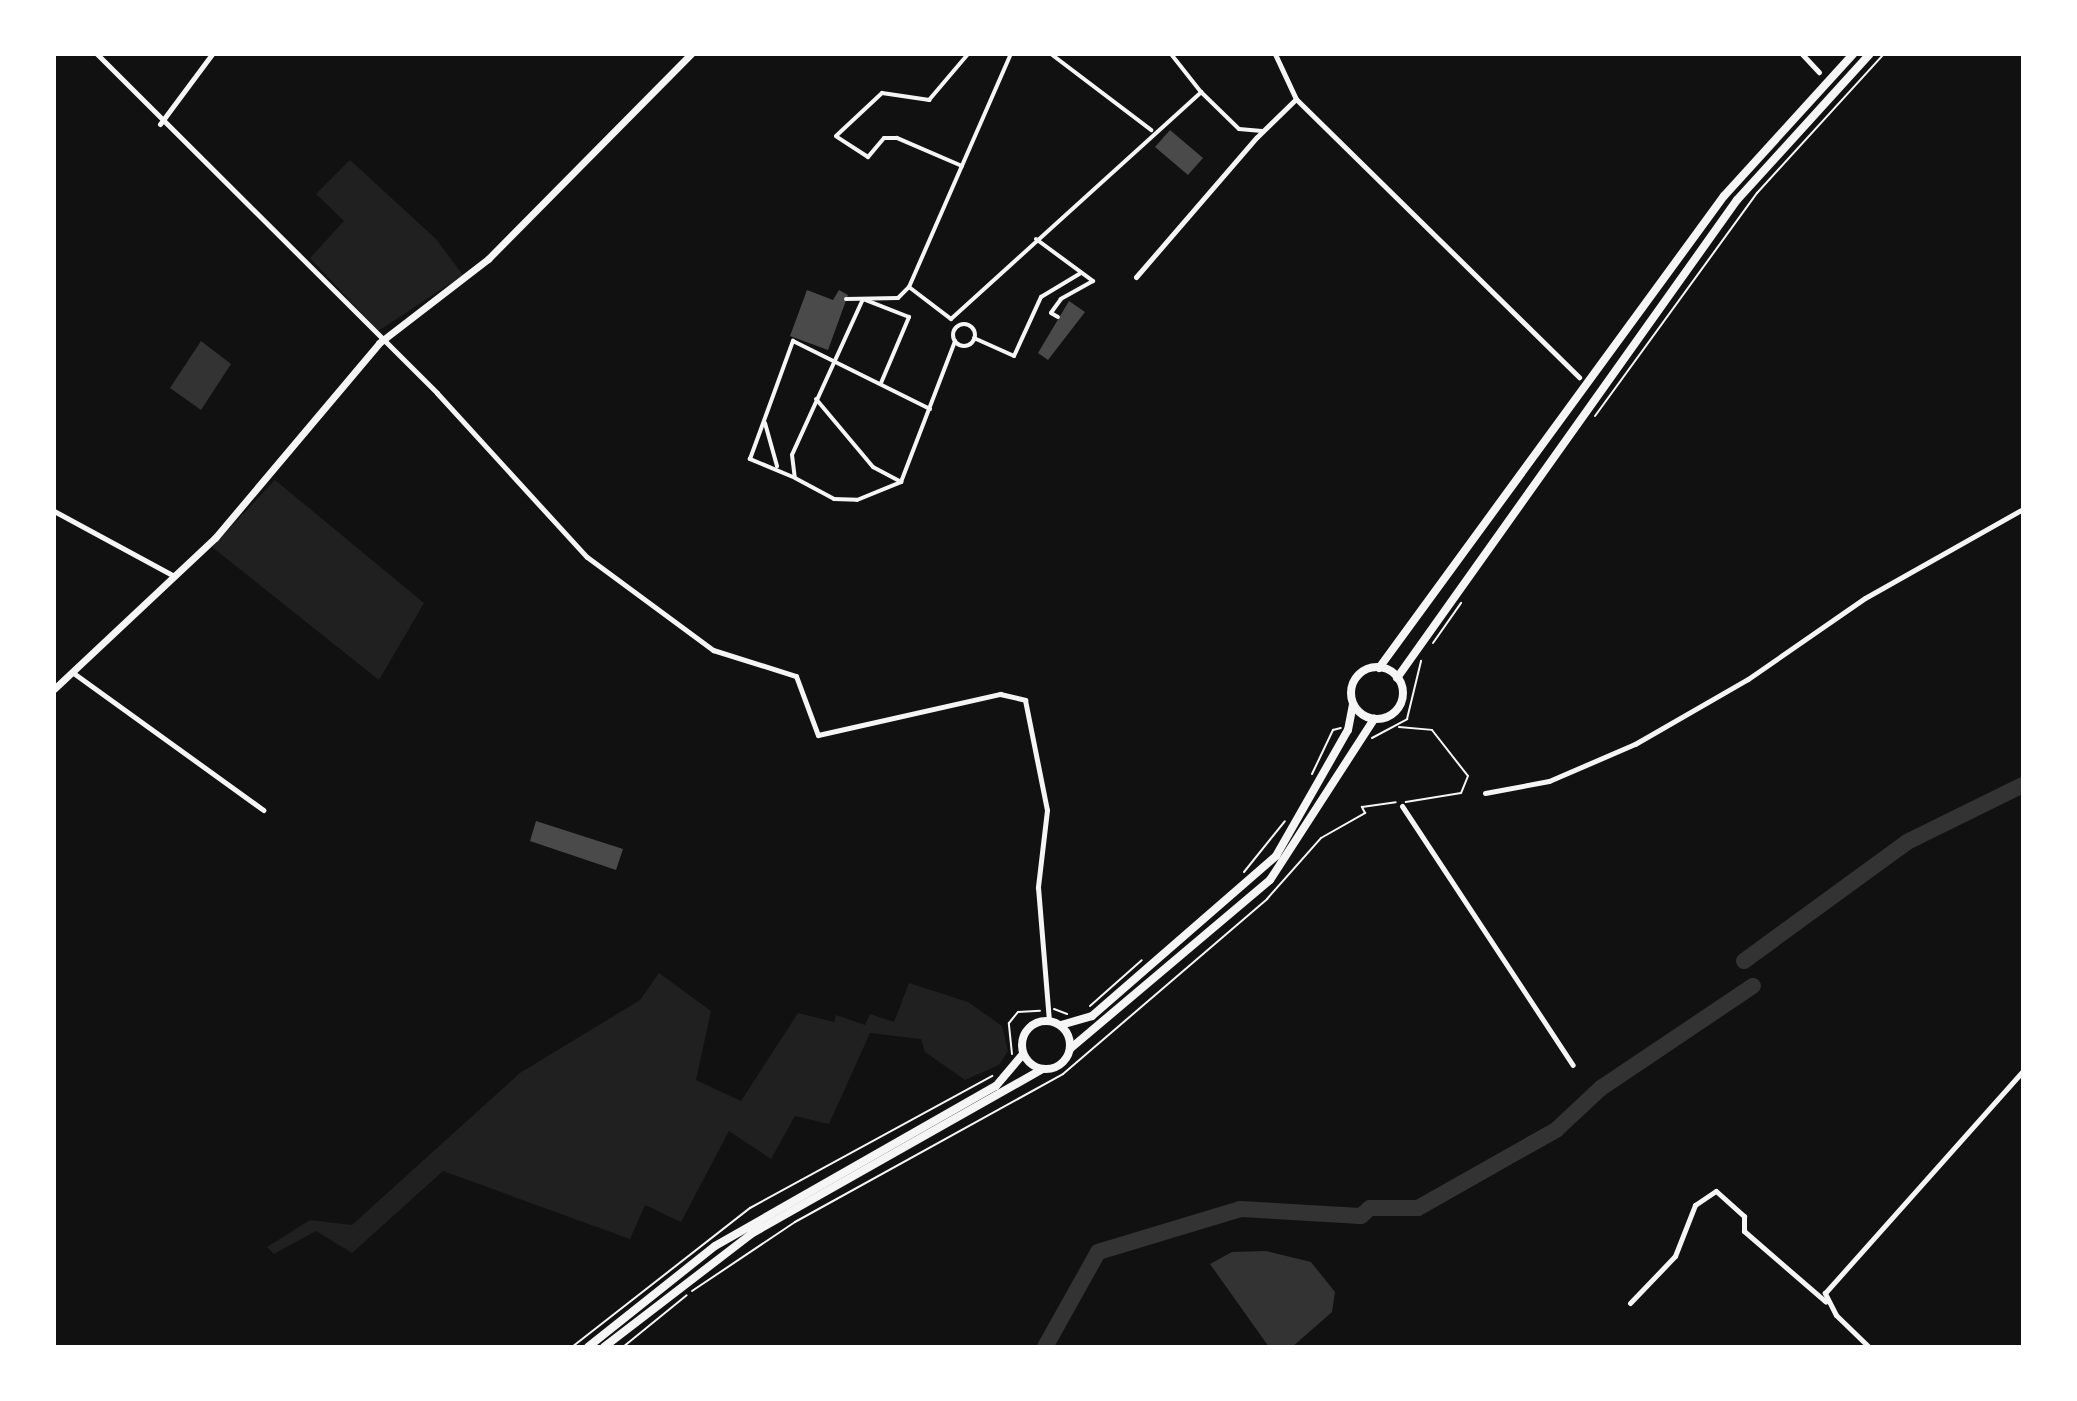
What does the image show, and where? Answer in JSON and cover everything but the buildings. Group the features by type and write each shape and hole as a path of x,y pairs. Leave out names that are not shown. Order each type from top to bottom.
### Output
{"main road":[{"path":"588,1347 715,1246 996,1086 1023,1054 1025,1032 1049,1020 1061,1025 1092,1016 1276,856 1348,730 1355,680 1379,668 1724,196 1853,54"},
{"path":"604,1347 751,1234 1043,1069 1064,1062 1071,1048 1270,880 1374,719 1399,706 1397,678 1730,209 1870,54"},
{"path":"1379,668 1397,678"},
{"path":"1353,704 1374,719"},
{"path":"1061,1025 1071,1048"},
{"path":"1023,1054 1043,1069"}],"street":[{"path":"97,54 160,124 310,264 379,343 437,393 587,557 661,618 713,650 796,676 818,735 1000,694 1025,700 1047,810 1038,887 1049,1020"},
{"path":"160,124 212,54"},
{"path":"54,689 174,576 379,343 488,259 691,54"},
{"path":"962,166 897,138 884,138 868,157 836,136 882,93 929,100 968,54"},
{"path":"846,299 898,298 909,287 1011,54"},
{"path":"1051,54 1152,131"},
{"path":"1171,54 1201,92 1239,129 1262,131"},
{"path":"1275,54 1296,99 1579,377"},
{"path":"1802,54 1819,72"},
{"path":"951,319 1152,131 1201,92"},
{"path":"1136,277 1256,137 1296,99"},
{"path":"1036,239 1093,281 1061,299 1051,313 1058,317"},
{"path":"909,287 959,325 969,326 974,338 1014,356 1041,297 1081,273"},
{"path":"795,478 792,455 833,356 863,299"},
{"path":"863,299 909,317 881,383"},
{"path":"901,482 959,325"},
{"path":"955,341 963,346 974,338"},
{"path":"901,482 845,500 795,478 777,466 750,459 793,341 833,356 930,409"},
{"path":"815,398 873,467 901,482"},
{"path":"765,418 777,466"},
{"path":"1485,793 1549,781 1648,737 1865,598 2023,509"},
{"path":"54,511 174,576"},
{"path":"72,672 263,810"},
{"path":"1402,806 1573,1065"},
{"path":"1826,1302 1832,1282 2023,1071"},
{"path":"1630,1303 1675,1256 1695,1205 1716,1191 1744,1216 1744,1231 1826,1302 1869,1347"}],"path":[{"path":"1594,417 1757,193 1884,54"},
{"path":"1399,727 1413,707 1415,672 1465,596"},
{"path":"1307,783 1337,728"},
{"path":"1242,873 1293,808"},
{"path":"572,1347 750,1208 1006,1068 1009,1023 1018,1012 1048,1008 1079,1014 1148,955"}],"shaded area":[{"path":"350,160 436,239 463,275 378,331 310,258 344,221 316,194"},
{"path":"201,341 231,364 201,410 170,388"},
{"path":"275,480 424,603 379,680 212,547"},
{"path":"659,973 711,1011 696,1080 741,1101 798,1013 834,1022 836,1015 865,1025 870,1014 894,1022 909,983 968,1002 1002,1026 1008,1051 999,1065 965,1080 925,1052 921,1039 870,1033 829,1124 795,1116 771,1159 729,1131 681,1222 645,1205 630,1239 443,1171 352,1253 316,1231 274,1254 267,1247 310,1220 352,1225 520,1073 640,1000"},
{"path":"1266,1251 1311,1262 1335,1292 1332,1312 1292,1347 1269,1347 1210,1264 1232,1252"}],"waterway":[{"path":"1744,961 1907,842 2023,785"},
{"path":"1045,1347 1098,1252 1240,1209 1361,1216 1370,1208 1418,1208 1556,1130 1601,1088 1753,986"}]}
